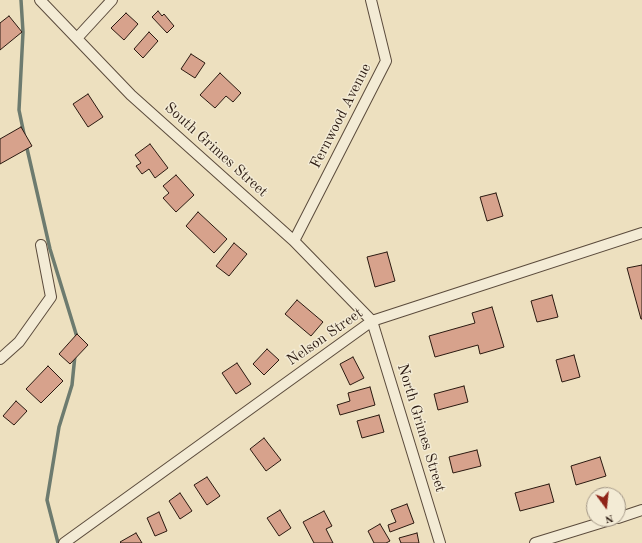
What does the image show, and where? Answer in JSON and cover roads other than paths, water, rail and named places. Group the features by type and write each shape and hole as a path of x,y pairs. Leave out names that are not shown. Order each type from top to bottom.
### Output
{"street":[{"name":"South Grimes Street","path":"40,0 78,37 131,95 294,241 372,321"},
{"path":"78,37 112,0"},
{"name":"Fernwood Avenue","path":"294,241 386,61 371,0"},
{"name":"Nelson Street","path":"64,543 372,321 642,233"},
{"path":"0,359 19,342 52,297 41,245"},
{"name":"North Grimes Street","path":"372,321 440,543"},
{"path":"626,515 642,510"},
{"path":"535,543 587,527"}],"waterway":[{"path":"21,0 23,32 19,110 24,134"},
{"path":"26,144 50,249 77,337"},
{"path":"58,543 47,500 59,427 72,385 75,355"}]}
